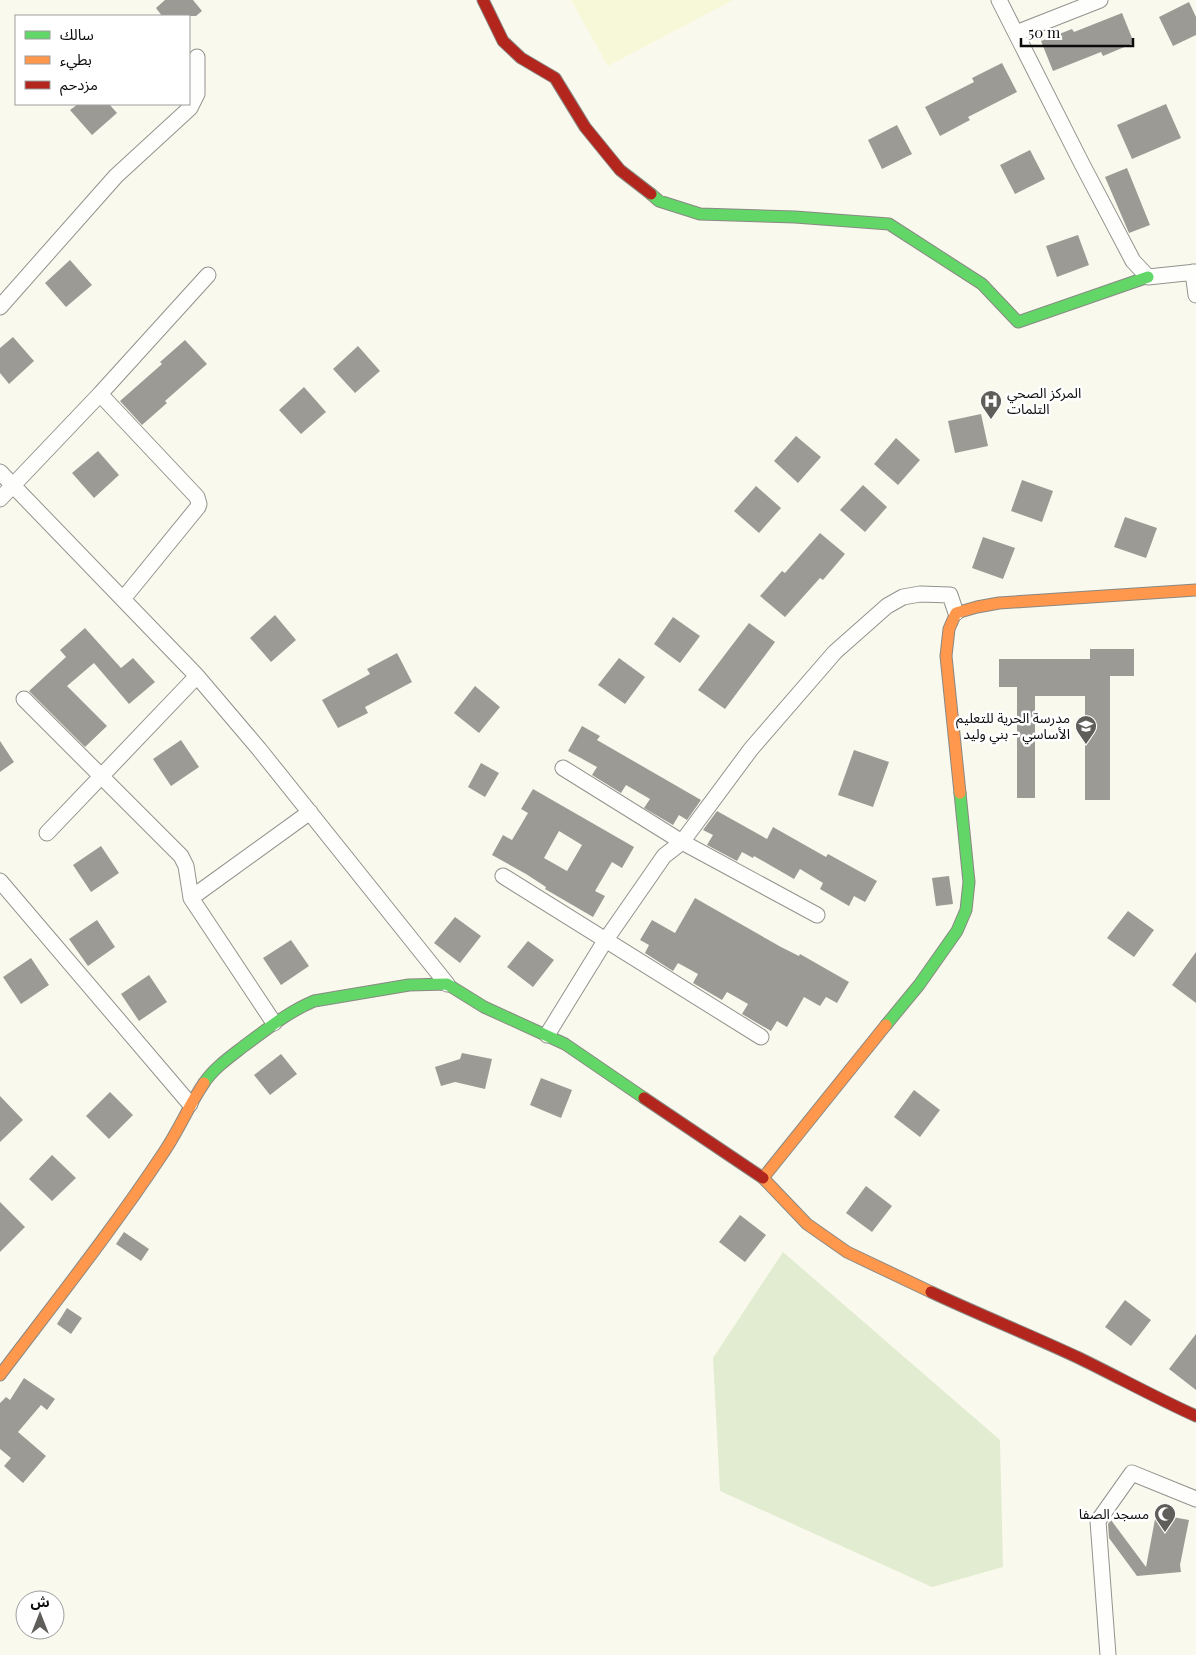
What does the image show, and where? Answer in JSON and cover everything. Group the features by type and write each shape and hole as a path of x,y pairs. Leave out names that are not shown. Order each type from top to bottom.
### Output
{"street":[{"path":"483,0 502,41 521,58 555,78 585,127 620,170 658,201 700,214 795,217 889,224 982,284 1018,322 1148,277 1194,272 1196,295"},
{"path":"1000,0 1133,262 1148,277"},
{"path":"1016,33 1100,0"},
{"path":"0,307 116,176 190,108 197,94 197,57"},
{"path":"0,499 100,394 208,275"},
{"path":"100,394 199,501 198,507 123,599"},
{"path":"0,472 197,676 310,812 447,984 484,1007 565,1044 763,1178 807,1224 846,1252 977,1314 1079,1358 1158,1399 1196,1416"},
{"path":"956,614 967,609 1000,604 1196,590"},
{"path":"546,1035 605,941 664,856 682,842 752,749 835,652 887,606 903,598 920,594 950,595 956,614 949,630 946,656 969,882 966,910 957,931 919,986 763,1178"},
{"path":"47,833 197,676"},
{"path":"24,699 181,856 186,866 191,898 274,1023"},
{"path":"563,768 682,842 817,915"},
{"path":"191,898 310,812"},
{"path":"502,876 761,1037"},
{"path":"0,881 190,1104"},
{"path":"0,1375 103,1239 166,1150 190,1104 207,1078 224,1061 274,1023 300,1007 331,997 409,985 447,984"},
{"path":"1108,1655 1098,1521 1132,1473 1196,1499"}],"green space":[{"path":"571,0 733,0 608,66"},
{"path":"783,1252 1000,1440 1003,1567 932,1587 720,1491 713,1358"}],"building":[{"path":"165,0 193,0 202,11 196,16 161,15 156,8"},
{"path":"1189,2 1196,17 1196,35 1173,46 1159,17"},
{"path":"1122,13 1134,43 1103,56 1101,52 1053,71 1041,41 1072,29 1074,32"},
{"path":"1002,63 1017,92 968,117 970,120 940,136 925,107 974,82 972,78"},
{"path":"1166,104 1181,138 1132,159 1117,125"},
{"path":"77,105 110,105 117,113 92,135 70,110"},
{"path":"897,125 912,154 882,169 868,140"},
{"path":"1030,150 1045,179 1015,194 1000,165"},
{"path":"1127,168 1150,225 1129,233 1105,177"},
{"path":"1078,235 1089,265 1057,277 1046,246"},
{"path":"70,260 92,285 66,307 45,283"},
{"path":"13,337 34,361 9,384 0,373 0,348"},
{"path":"185,340 207,364 165,401 167,403 142,425 120,401 162,364 160,362"},
{"path":"358,346 380,371 355,393 333,369"},
{"path":"304,387 326,412 301,434 279,410"},
{"path":"981,414 988,446 955,453 948,421"},
{"path":"796,436 821,457 798,483 774,461"},
{"path":"896,438 920,460 898,485 874,464"},
{"path":"98,451 119,475 94,498 72,473"},
{"path":"1022,480 1053,491 1042,522 1011,511"},
{"path":"863,485 887,507 865,532 840,510"},
{"path":"756,486 781,508 759,533 734,511"},
{"path":"1125,517 1157,528 1146,558 1114,547"},
{"path":"820,533 845,554 823,580 820,578 785,617 760,596 782,571 785,573"},
{"path":"983,537 1015,548 1003,579 972,568"},
{"path":"275,615 296,640 271,662 250,638"},
{"path":"673,617 700,636 680,663 654,644"},
{"path":"749,623 775,642 725,709 698,690"},
{"path":"85,628 121,668 133,658 155,682 129,704 94,663 67,686 107,726 85,747 29,691 66,657 60,650"},
{"path":"1090,649 1134,649 1134,676 1110,676 1110,800 1085,800 1085,696 1035,696 1035,798 1017,798 1017,687 999,687 999,659 1090,659"},
{"path":"397,653 412,682 365,707 368,713 338,728 322,700 370,674 367,669"},
{"path":"619,658 645,677 625,704 598,685"},
{"path":"475,686 500,707 479,733 454,713"},
{"path":"582,726 600,736 597,740 701,800 687,820 679,815 673,825 644,808 650,799 626,785 621,793 592,775 597,767 568,751"},
{"path":"181,740 199,767 171,786 153,759"},
{"path":"0,741 14,762 0,772"},
{"path":"854,750 889,762 873,807 838,795"},
{"path":"481,763 499,773 485,797 468,787"},
{"path":"533,789 634,847 622,868 612,862 595,891 605,896 593,917 545,889 546,887 526,874 492,855 503,835 512,840 528,813 521,809","holes":["559,831 582,845 567,871 544,858"]},
{"path":"717,811 767,839 773,827 826,857 828,854 877,881 865,902 854,896 849,906 820,889 823,883 800,869 794,879 754,856 753,858 742,852 737,861 707,845 713,835 703,830"},
{"path":"101,846 119,873 91,892 73,865"},
{"path":"949,876 953,904 936,906 932,878"},
{"path":"695,898 781,947 799,956 800,954 849,982 837,1003 826,997 820,1006 804,997 787,1027 777,1021 771,1031 742,1014 748,1004 727,992 722,1000 693,983 698,974 678,963 673,971 645,953 649,945 640,940 652,920 675,933"},
{"path":"1128,911 1154,930 1134,957 1107,938"},
{"path":"455,917 481,936 460,963 434,943"},
{"path":"97,920 115,947 88,966 69,939"},
{"path":"291,940 309,966 281,985 263,958"},
{"path":"528,941 554,960 533,987 507,967"},
{"path":"1196,952 1196,1003 1172,985"},
{"path":"31,958 49,985 21,1004 3,977"},
{"path":"149,975 167,1002 139,1021 121,994"},
{"path":"462,1053 492,1059 485,1089 455,1082 441,1086 435,1067 460,1059"},
{"path":"281,1054 297,1074 270,1095 254,1075"},
{"path":"541,1078 572,1090 561,1118 530,1105"},
{"path":"914,1090 940,1110 920,1137 894,1117"},
{"path":"110,1092 133,1115 109,1139 86,1116"},
{"path":"0,1096 23,1120 0,1142"},
{"path":"52,1155 76,1178 52,1201 29,1179"},
{"path":"866,1186 892,1206 872,1232 846,1213"},
{"path":"0,1202 25,1227 0,1252"},
{"path":"740,1215 766,1235 745,1262 719,1242"},
{"path":"124,1232 149,1249 141,1261 116,1244"},
{"path":"1125,1300 1151,1320 1131,1346 1105,1327"},
{"path":"67,1308 82,1318 71,1334 57,1324"},
{"path":"1196,1334 1196,1390 1169,1369"},
{"path":"24,1378 55,1399 47,1410 41,1405 18,1432 46,1456 23,1483 4,1466 11,1458 0,1449 0,1403 6,1397 10,1400"},
{"path":"1156,1514 1189,1520 1180,1565 1181,1572 1137,1576 1109,1538 1108,1524 1111,1520 1146,1567"}],"traffic: fast":[{"path":"651,194 659,201 700,214 795,217 889,224 982,284 1018,322 1148,277"},
{"path":"886,1025 919,985 957,931 966,910 969,882 960,793"},
{"path":"204,1083 217,1068 244,1046 269,1027 304,1005 314,1001 409,985 447,984 484,1007 565,1044 644,1098"}],"traffic: slow":[{"path":"960,793 946,656 949,629 956,613 999,603 1196,590"},
{"path":"886,1025 763,1178 807,1224 847,1252 931,1292"},
{"path":"0,1375 145,1181 204,1083"}],"traffic: jam":[{"path":"483,0 503,41 521,58 555,78 585,127 620,170 651,194"},
{"path":"644,1098 763,1178"},
{"path":"931,1292 1079,1358 1196,1416"}],"place":[{"name":"المركز الصحي التلمات","path":"991,420"},
{"name":"مدرسة الحرية للتعليم الأساسي - بني وليد","path":"1086,745"},
{"name":"مسجد الصفا","path":"1165,1533"}]}
